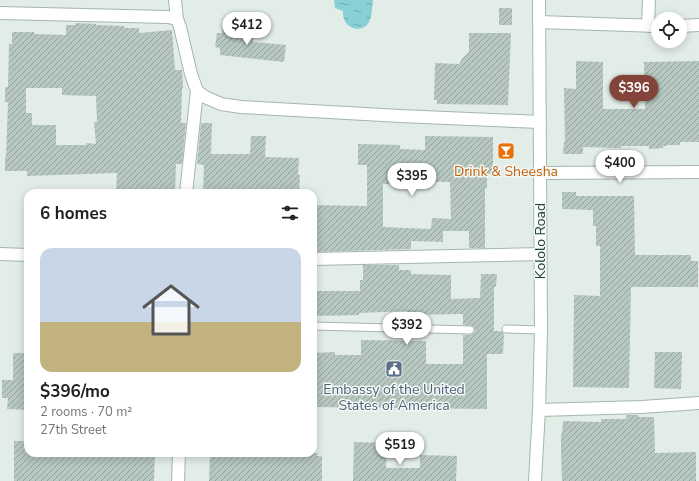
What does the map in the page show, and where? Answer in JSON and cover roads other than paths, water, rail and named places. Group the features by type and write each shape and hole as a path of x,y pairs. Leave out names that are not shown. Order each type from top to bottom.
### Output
{"street":[{"path":"175,0 177,19 191,74 197,91 186,189"},
{"name":"Kololo Road","path":"535,481 541,330 540,0"},
{"path":"649,0 651,13"},
{"path":"0,13 168,17 177,19"},
{"path":"539,22 651,26"},
{"path":"687,26 699,25"},
{"path":"197,91 205,98 221,104 241,107 540,122"},
{"path":"540,172 699,172"},
{"path":"0,254 24,255"},
{"path":"317,259 540,254"},
{"path":"539,410 642,407 699,403"},
{"path":"178,481 179,457"}],"lane":[{"path":"317,326 470,330"},
{"path":"506,329 541,330"}],"water":[{"path":"334,0 373,0 370,20 367,25 357,29 347,24 344,20 343,11 335,8"}],"place":[{"name":"Drink & Sheesha","path":"506,151"},
{"name":"Embassy of the United States of America","path":"394,369"}]}
